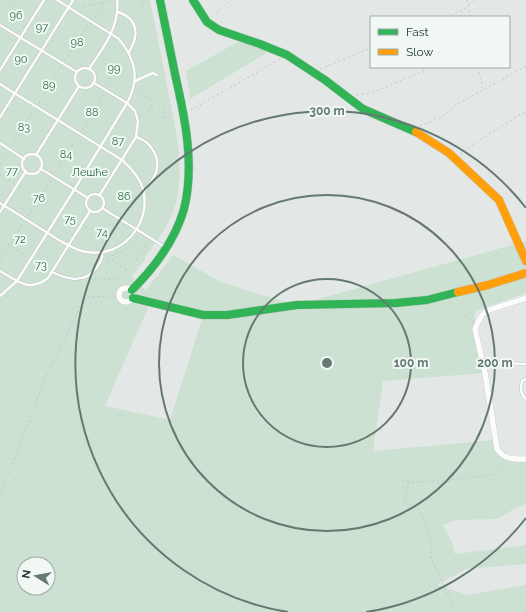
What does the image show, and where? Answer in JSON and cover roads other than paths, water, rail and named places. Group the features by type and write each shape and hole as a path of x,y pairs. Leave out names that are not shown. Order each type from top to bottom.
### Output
{"street":[{"path":"160,0 189,150 189,185 183,212 167,248 132,294 130,301 124,302 120,300 118,296 120,291 127,288 132,294 150,303 203,315 214,316 241,314 297,305 396,303 427,300 526,274"},
{"path":"193,0 207,22 219,30 287,55 325,80 346,97 363,108 440,146 455,158 498,200 526,261"},
{"path":"526,298 489,310 483,314 475,329 497,449 503,456 511,459 526,459"}],"lane":[{"path":"0,70 44,0"},
{"path":"0,296 17,281 60,213 127,103 135,81 134,65 129,53 119,39 57,0"},
{"path":"0,117 73,0"},
{"path":"89,69 112,34 116,20 117,0"},
{"path":"117,12 127,16 131,20 136,32 134,44 129,53"},
{"path":"0,25 77,72"},
{"path":"82,69 89,69 95,76 94,83 87,88 79,86 76,81 77,72 82,69"},
{"path":"135,81 153,73 157,75"},
{"path":"94,83 127,103 135,111 138,117 138,130 136,137 99,196"},
{"path":"0,84 58,119 129,166 137,175 143,188 144,212 137,230 127,241 117,247 96,253 78,250 47,233 0,203"},
{"path":"36,155 79,86"},
{"path":"136,137 146,142 154,149 157,158 155,176 144,193"},
{"path":"0,143 24,159"},
{"path":"28,155 36,155 41,159 41,169 34,174 26,171 23,164 24,159 28,155"},
{"path":"41,169 88,198"},
{"path":"0,212 26,171"},
{"path":"94,194 99,196 103,201 102,208 98,212 90,210 86,204 88,198 94,194"},
{"path":"102,208 167,248"},
{"path":"0,271 17,281 28,285 34,286 41,283 48,278 90,210"},
{"path":"52,272 73,279 90,275 102,260 102,252"},
{"path":"482,362 526,364"},
{"path":"526,379 522,382 521,390 522,395 526,398"}],"park label":[{"name":"96","path":"16,15"},
{"name":"97","path":"42,27"},
{"name":"98","path":"77,42"},
{"name":"90","path":"21,59"},
{"name":"99","path":"114,68"},
{"name":"89","path":"49,85"},
{"name":"88","path":"92,112"},
{"name":"83","path":"24,127"},
{"name":"87","path":"118,141"},
{"name":"84","path":"66,154"},
{"name":"77","path":"12,171"},
{"name":"Лешће","path":"90,172"},
{"name":"86","path":"124,196"},
{"name":"76","path":"39,198"},
{"name":"75","path":"70,219"},
{"name":"74","path":"102,232"},
{"name":"72","path":"20,239"},
{"name":"73","path":"41,265"}]}
